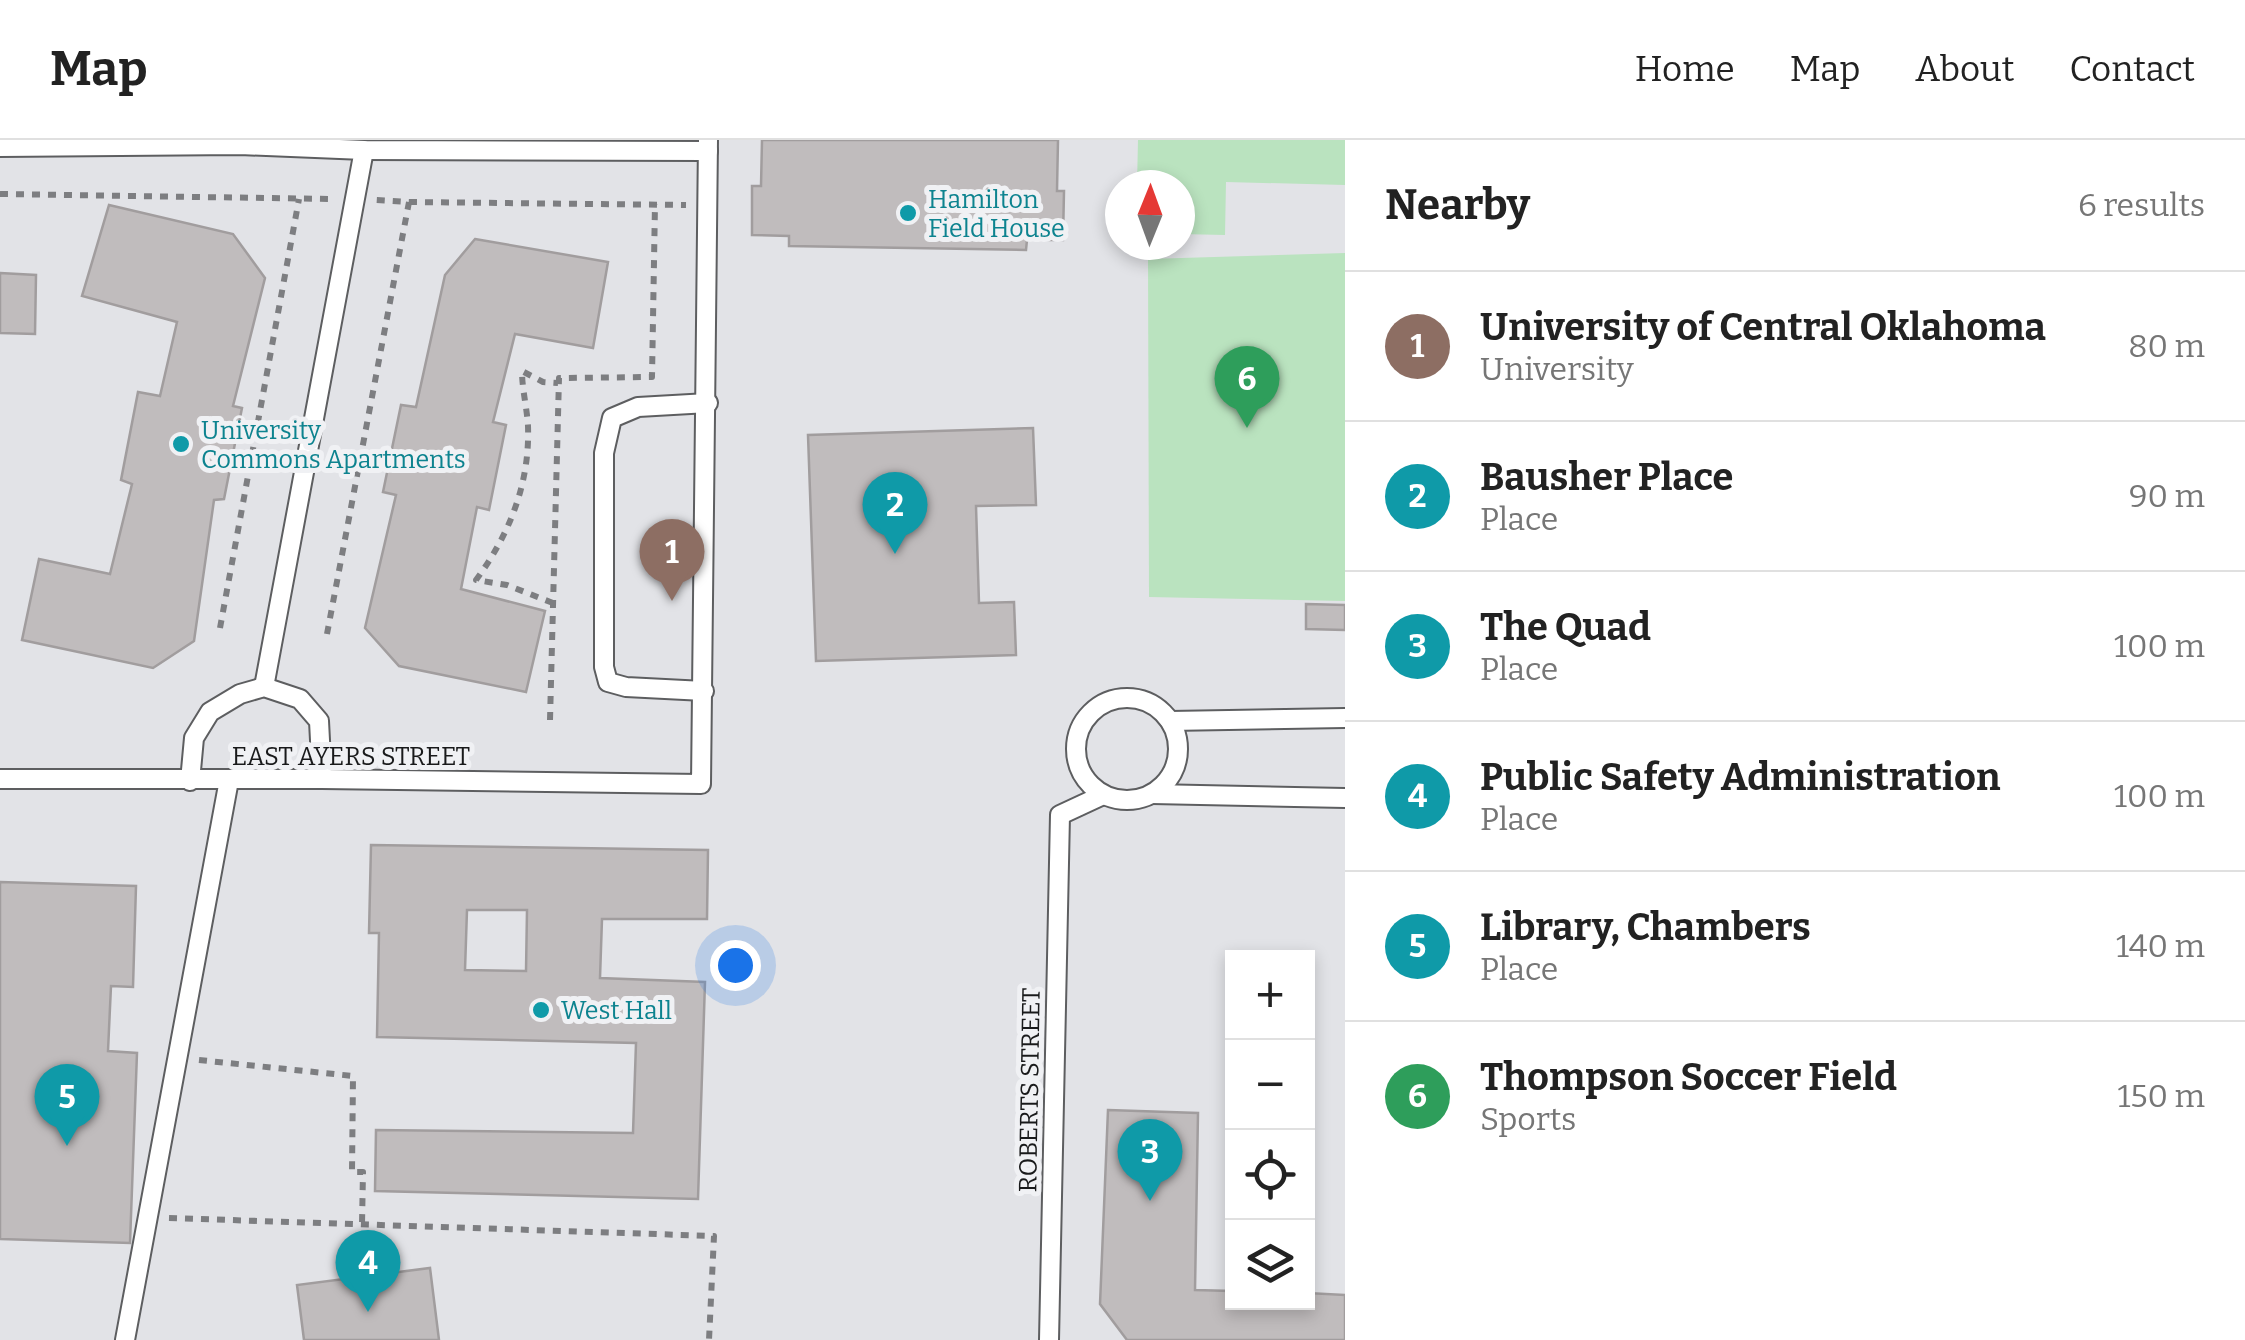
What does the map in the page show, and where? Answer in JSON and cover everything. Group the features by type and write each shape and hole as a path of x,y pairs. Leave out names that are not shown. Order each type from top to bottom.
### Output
{"lane":[{"path":"0,147 290,143 364,150 708,146 708,403 704,691 626,687 608,682 604,667 604,453 612,418 638,408 708,403"},
{"path":"264,687 364,150"},
{"path":"190,781 194,738 210,712 240,694 264,687 300,699 319,722 322,779"},
{"name":"EAST AYERS STREET","path":"0,779 701,784 704,691"},
{"path":"1126,698 1158,709 1170,721 1178,754 1165,784 1152,794 1136,800 1119,800 1090,785 1080,770 1077,737 1083,722 1095,709 1126,698"},
{"path":"1170,721 1345,718"},
{"path":"125,1340 229,780"},
{"name":"ROBERTS STREET","path":"1049,1340 1060,815 1103,794"},
{"path":"1152,794 1345,798"}],"path":[{"path":"0,194 708,205"},
{"path":"220,628 299,199"},
{"path":"327,634 409,202"},
{"path":"553,604 507,585 476,580 500,548 521,487 528,432 522,371 543,382 558,383"},
{"path":"178,1058 353,1076 352,1172 363,1172 362,1224"},
{"path":"148,1217 714,1236 708,1340"}],"green space":[{"path":"1138,140 1345,140 1345,185 1226,182 1225,235 1195,234 1195,170 1137,170"},
{"path":"1345,253 1345,601 1149,597 1148,260"}],"building":[{"name":"Hamilton Field House","path":"762,140 1058,140 1057,191 1064,191 1063,240 1027,240 1026,250 789,246 789,236 752,235 752,186 761,186"},
{"name":"University Commons Apartments","path":"109,205 233,234 265,278 233,406 242,408 224,499 214,500 194,641 153,668 22,640 39,559 110,574 132,484 121,480 138,392 160,396 177,322 82,296"},
{"name":"University Commons Apartments","path":"475,239 608,262 593,348 515,334 493,422 506,425 489,510 477,507 461,589 545,611 526,692 399,666 365,628 396,495 383,492 401,405 416,407 445,275"},
{"path":"0,273 36,275 35,334 0,333"},
{"path":"1033,428 1036,505 976,506 979,603 1014,602 1016,655 816,661 808,435"},
{"path":"1306,604 1345,605 1345,630 1306,629"},
{"name":"West Hall","path":"371,845 708,850 707,919 602,919 600,978 705,982 698,1199 375,1191 376,1130 633,1133 636,1043 377,1037 379,933 369,933","holes":["467,910 527,910 526,971 465,970"]},
{"path":"0,882 136,886 133,987 111,986 108,1051 137,1053 130,1243 0,1239"},
{"path":"1108,1110 1198,1113 1195,1290 1225,1291 1225,1310 1315,1310 1315,1293 1345,1295 1345,1340 1127,1340 1100,1304"},
{"path":"430,1268 439,1340 304,1340 297,1285"}],"place":[{"name":"Hamilton Field House","path":"908,213"},
{"name":"Thompson Soccer Field","path":"1247,428"},
{"name":"University Commons Apartments","path":"181,444"},
{"name":"Bausher Place","path":"895,554"},
{"name":"University of Central Oklahoma","path":"672,601"},
{"name":"West Hall","path":"541,1010"},
{"name":"Library, Chambers","path":"67,1146"},
{"name":"The Quad","path":"1150,1201"},
{"name":"Public Safety Administration","path":"368,1312"}]}
